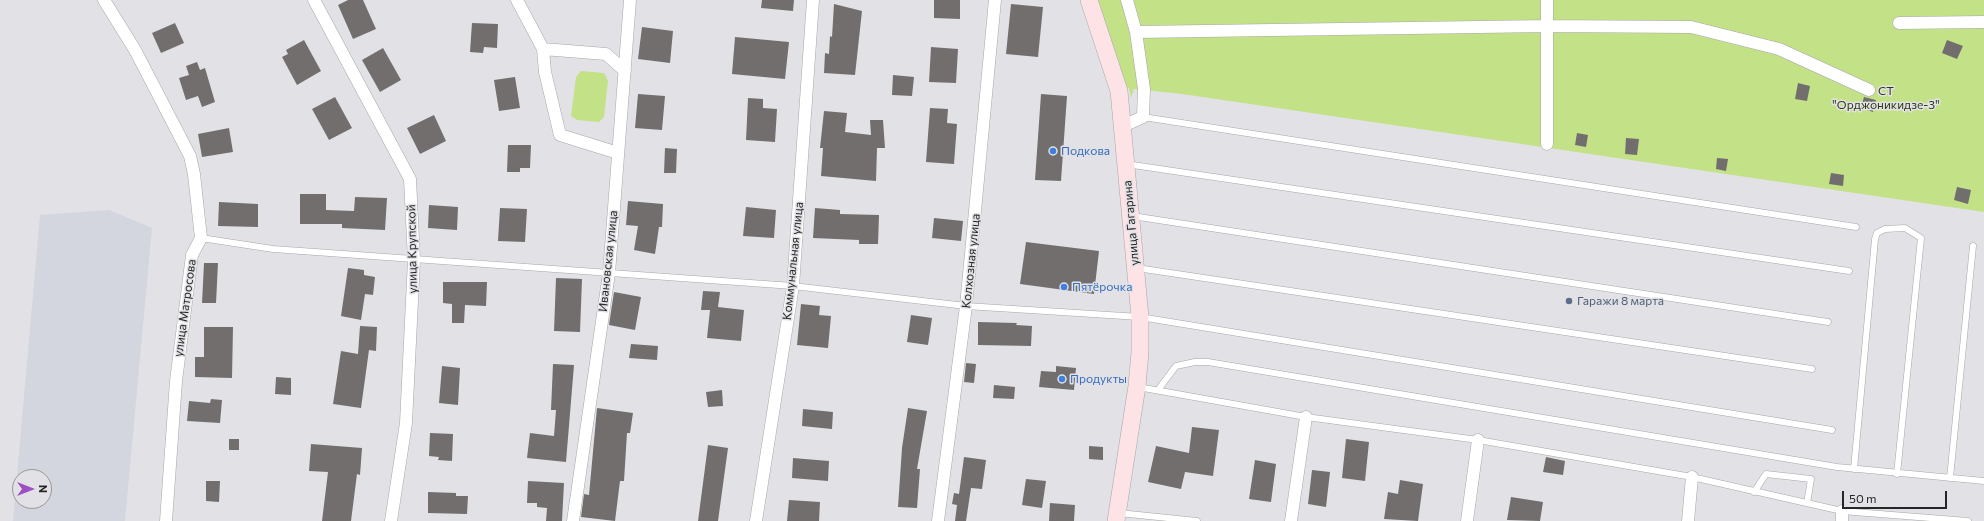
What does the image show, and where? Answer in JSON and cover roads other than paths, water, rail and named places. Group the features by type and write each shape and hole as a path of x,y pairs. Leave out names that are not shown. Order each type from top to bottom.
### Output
{"main road":[{"name":"улица Гагарина","path":"1089,0 1119,91 1140,318 1140,352 1137,386 1117,517"}],"street":[{"path":"104,0 135,50 190,156 194,174 202,238"},
{"name":"улица Крупской","path":"314,0 410,179 414,260 406,423 391,521"},
{"path":"517,0 543,49 545,72 560,136 618,153"},
{"name":"Ивановская улица","path":"574,521 609,273 630,0"},
{"name":"Коммунальная улица","path":"756,521 792,286 813,0"},
{"name":"Колхозная улица","path":"938,521 966,306 995,0"},
{"path":"1123,126 1143,117 1144,89 1136,32 1127,0"},
{"path":"1547,0 1547,144"},
{"path":"1899,23 1984,22"},
{"path":"1136,32 1547,26 1690,27 1779,49 1869,90"},
{"path":"543,49 606,54 625,72"},
{"name":"улица Матросова","path":"166,521 177,373 192,255 202,238"},
{"path":"1291,521 1306,417"},
{"path":"1467,521 1478,440"},
{"path":"1688,521 1692,477"}],"lane":[{"path":"1143,117 1856,227"},
{"path":"1126,164 1849,271"},
{"path":"1131,215 1828,322"},
{"path":"1854,469 1875,239 1877,233 1885,229 1905,228 1921,238 1897,474"},
{"path":"202,238 273,249 792,286 966,306 1140,318 1832,430"},
{"path":"1950,478 1973,246"},
{"path":"1136,267 1812,369"},
{"path":"1158,390 1176,366 1195,362 1208,362 1854,469 1984,481"},
{"path":"1137,386 1306,417 1478,440 1692,477 1807,504 1842,516 1968,521"},
{"path":"1754,492 1766,474 1811,479 1807,504"},
{"path":"1117,517 1197,521"}],"place":[{"name":"Подкова","path":"1053,151"},
{"name":"Пятёрочка","path":"1064,287"},
{"name":"Гаражи 8 марта","path":"1569,301"},
{"name":"Продукты","path":"1062,379"}],"park label":[{"name":"СТ \"Орджоникидзе-3\"","path":"1886,98"}]}
